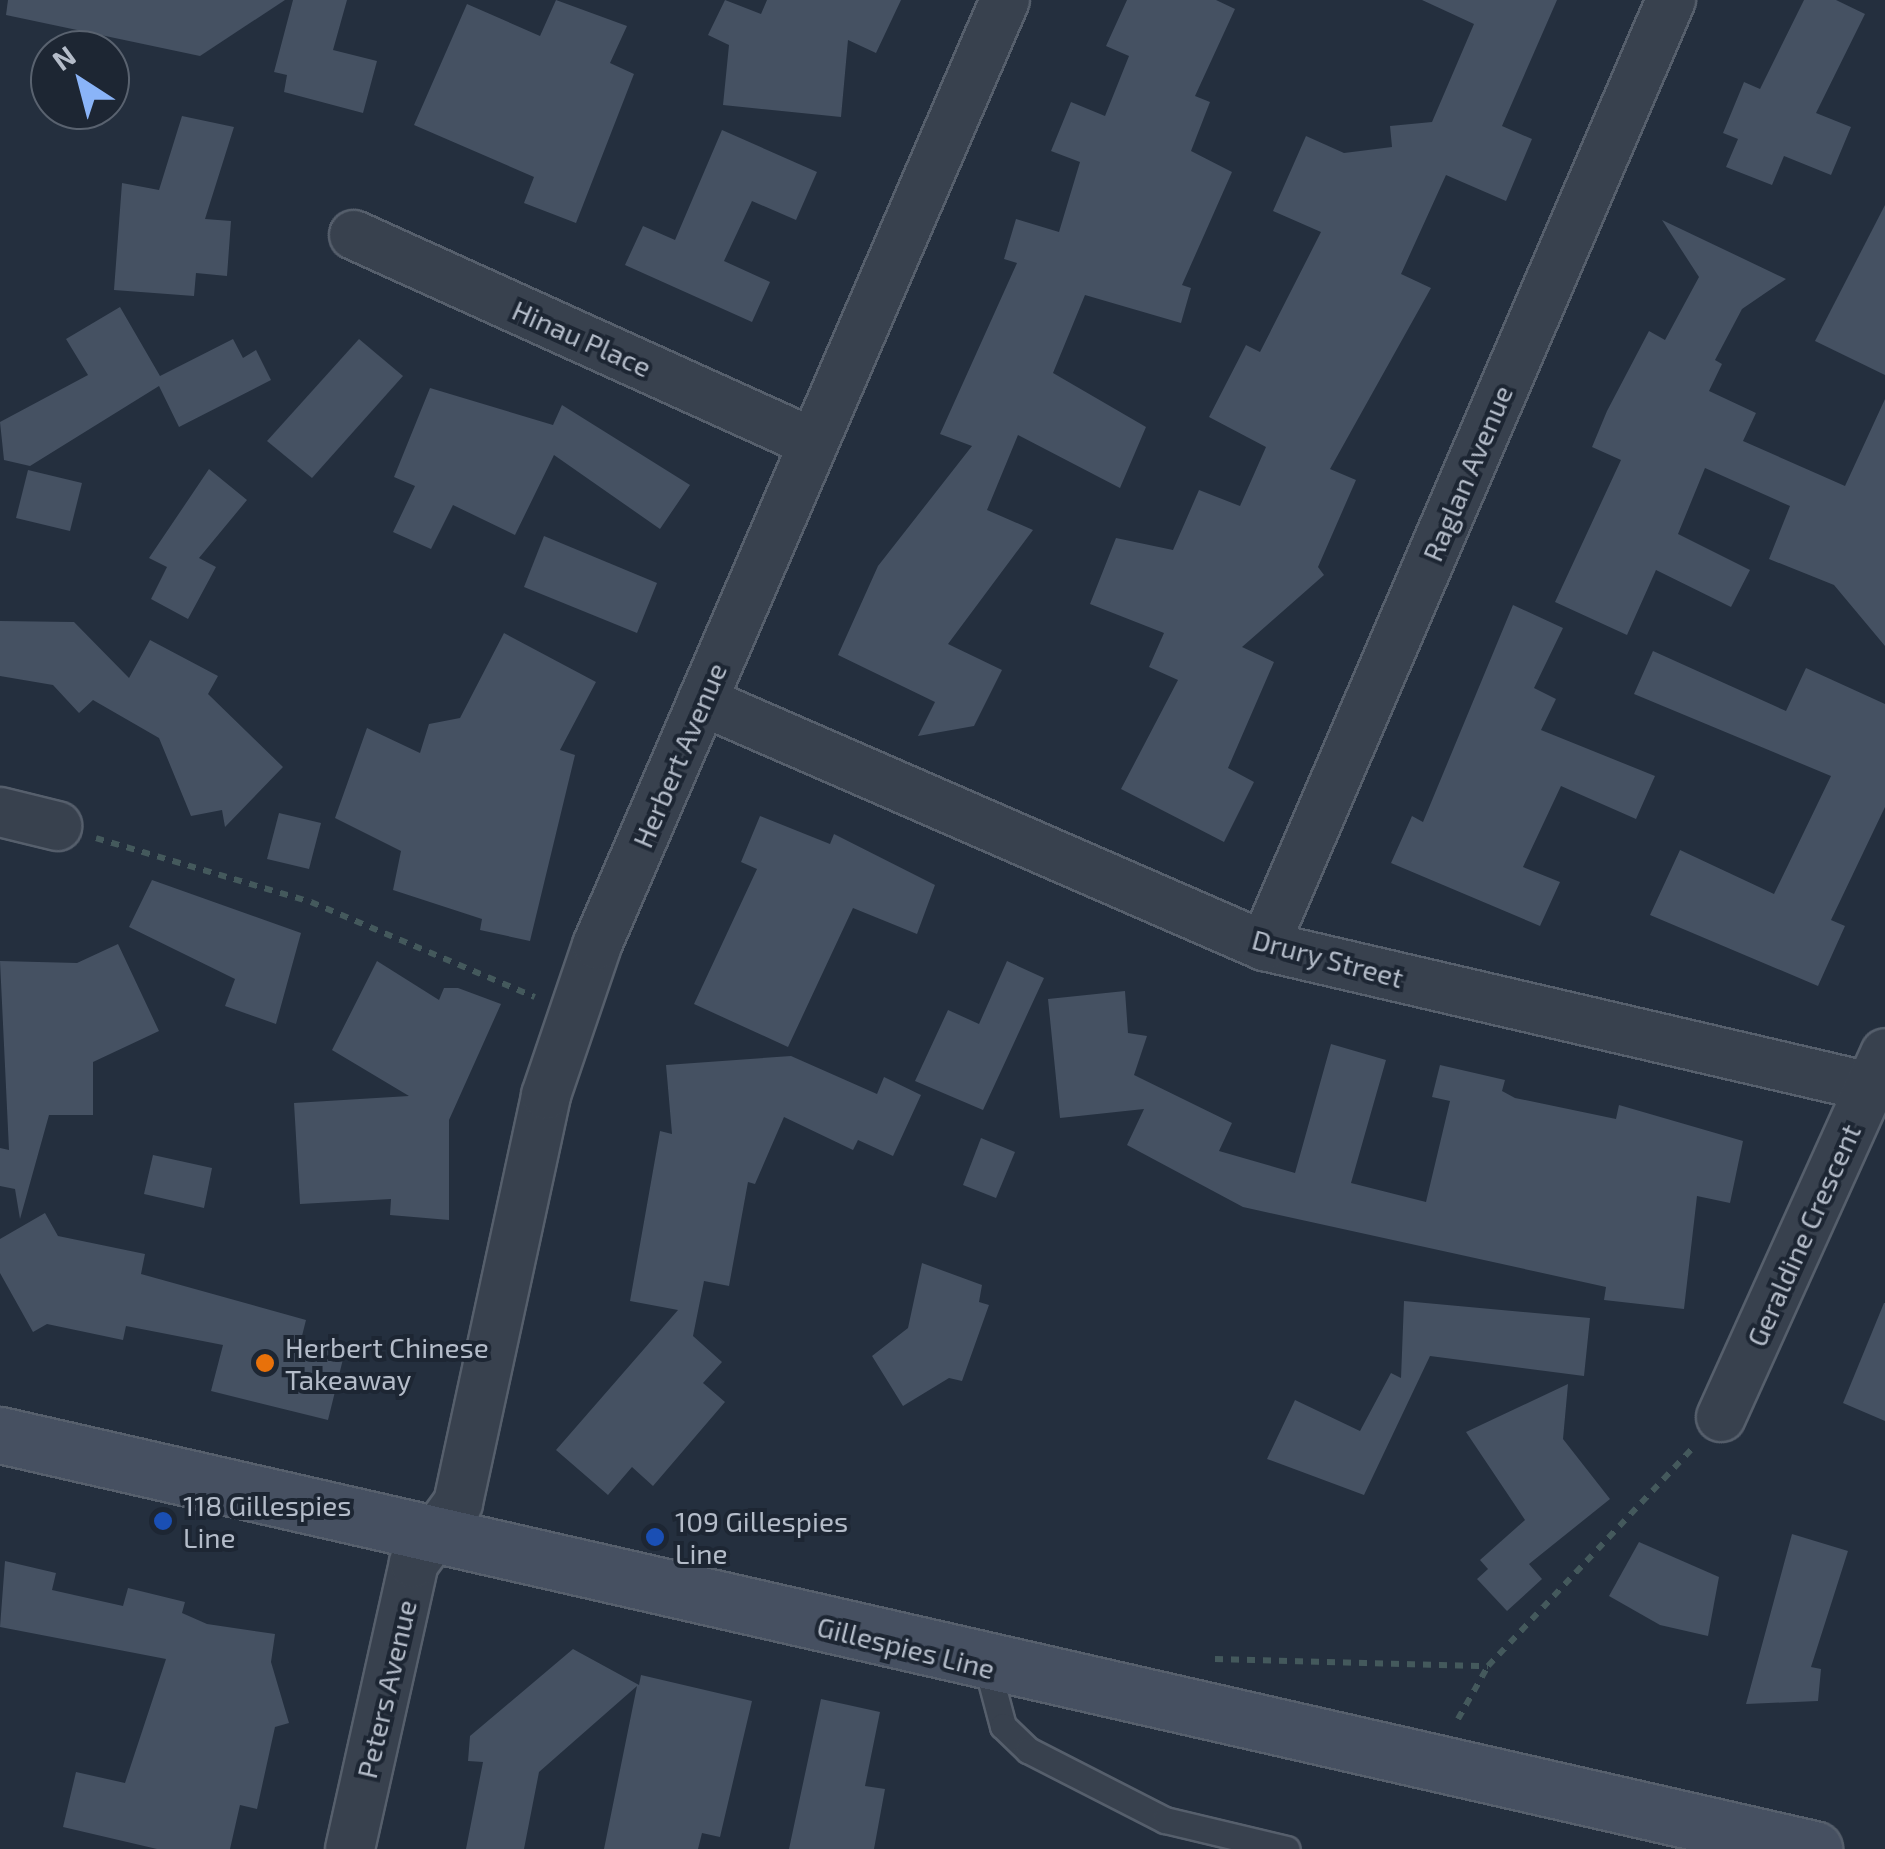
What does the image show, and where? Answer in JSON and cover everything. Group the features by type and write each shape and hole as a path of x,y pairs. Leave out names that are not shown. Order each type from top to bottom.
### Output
{"street":[{"name":"Herbert Avenue","path":"434,1534 458,1503 546,1095 574,1012 812,442 1005,0"},
{"name":"Raglan Avenue","path":"1264,946 1671,0"},
{"name":"Hinau Place","path":"354,234 812,442"},
{"name":"Drury Street","path":"702,701 1264,946 1878,1070"},
{"path":"0,812 56,826"},
{"name":"Geraldine Crescent","path":"1721,1417 1878,1070"},
{"name":"Gillespies Line","path":"0,1434 1178,1710 1814,1849"},
{"name":"Peters Avenue","path":"350,1849 414,1563 434,1534"}],"lane":[{"path":"986,1666 1004,1726 1028,1750 1165,1820 1287,1849"}],"path":[{"path":"56,826 311,902 574,1012"},
{"path":"1178,1710 1212,1659 1488,1666 1721,1417"}],"building":[{"path":"8,0 285,0 200,56 130,41 130,30 77,30 6,15"},
{"path":"293,0 347,0 333,50 377,61 363,113 284,92 287,75 274,72"},
{"path":"556,0 627,26 610,63 634,74 576,223 524,203 534,177 414,125 467,4 540,36"},
{"path":"725,0 761,14 767,0 901,0 876,53 848,40 841,117 723,105 729,45 708,35"},
{"path":"1127,0 1216,0 1235,9 1195,96 1210,102 1191,151 1232,172 1182,285 1191,288 1181,323 1085,295 1053,373 1146,427 1120,488 1018,435 987,510 1033,530 948,644 1002,670 974,726 918,736 935,702 838,655 878,566 972,446 940,434 1017,263 1004,259 1016,219 1059,232 1080,162 1051,151 1071,102 1105,116 1129,56 1106,46"},
{"path":"1422,0 1557,0 1502,126 1532,139 1506,201 1446,175 1401,274 1431,288 1330,469 1356,480 1318,567 1324,575 1242,647 1274,662 1228,768 1254,782 1224,842 1121,789 1178,680 1149,667 1164,633 1090,604 1116,538 1173,550 1199,490 1240,506 1266,447 1209,417 1246,345 1260,352 1321,232 1273,211 1306,136 1344,153 1392,147 1390,126 1432,122 1474,24"},
{"path":"1804,0 1836,0 1865,14 1816,113 1851,127 1831,175 1784,156 1772,185 1726,167 1738,139 1723,133 1744,82 1760,89"},
{"path":"182,116 234,127 205,219 231,221 227,276 196,273 194,296 114,290 122,183 159,190"},
{"path":"722,130 817,172 796,220 752,201 724,261 770,282 752,322 625,265 643,226 675,240"},
{"path":"1885,205 1885,375 1815,341"},
{"path":"1662,220 1786,279 1742,309 1715,360 1722,364 1709,391 1756,413 1743,441 1845,486 1885,399 1885,646 1834,585 1769,559 1790,506 1705,468 1678,534 1750,570 1731,607 1656,570 1627,635 1555,602 1621,460 1592,447 1607,411 1649,331 1665,340 1699,277"},
{"path":"120,307 160,376 233,339 243,358 256,350 271,380 179,427 159,386 30,466 4,460 0,422 88,375 66,339"},
{"path":"359,339 403,376 312,478 267,441"},
{"path":"430,388 553,425 562,405 690,485 660,529 554,455 515,535 453,505 431,549 393,532 415,486 394,477"},
{"path":"209,469 247,500 199,558 216,567 188,619 151,599 167,567 149,558"},
{"path":"28,470 82,483 70,531 16,518"},
{"path":"544,536 657,583 637,633 524,587"},
{"path":"1513,605 1563,628 1534,688 1556,699 1541,730 1655,776 1636,819 1561,786 1523,867 1560,882 1540,926 1391,863 1412,816 1423,822"},
{"path":"0,621 74,622 129,678 150,640 218,676 208,694 283,767 225,827 222,810 191,816 159,738 93,700 79,713 53,685 0,676"},
{"path":"504,633 596,682 560,750 575,755 530,941 480,930 482,919 393,890 401,851 335,818 367,728 420,753 429,724 460,718"},
{"path":"1653,651 1786,711 1806,668 1885,704 1885,807 1831,920 1845,926 1818,986 1650,915 1680,850 1774,894 1831,776 1634,694"},
{"path":"279,813 321,823 309,869 267,859"},
{"path":"760,816 830,844 834,834 935,885 917,934 853,908 788,1047 694,1004 757,869 741,862"},
{"path":"152,880 301,933 276,1024 225,1006 235,979 129,927"},
{"path":"118,944 159,1031 93,1062 93,1115 49,1115 20,1219 15,1189 0,1186 0,1148 9,1150 0,961 77,963"},
{"path":"377,961 439,1000 444,988 458,988 501,1004 449,1120 449,1220 390,1215 391,1199 300,1204 294,1103 409,1096 332,1050"},
{"path":"1007,961 1044,978 983,1110 915,1081 948,1010 979,1024"},
{"path":"1125,991 1128,1033 1147,1036 1134,1075 1232,1123 1219,1151 1295,1173 1331,1044 1386,1060 1351,1183 1426,1202 1450,1101 1432,1097 1440,1065 1505,1080 1502,1091 1515,1098 1616,1119 1619,1105 1743,1141 1730,1203 1697,1196 1684,1309 1604,1300 1606,1287 1243,1207 1127,1145 1144,1109 1060,1118 1048,999"},
{"path":"791,1056 877,1094 884,1077 921,1095 893,1156 858,1140 853,1150 784,1117 755,1184 748,1182 729,1286 704,1281 693,1336 722,1362 703,1383 725,1402 653,1486 632,1467 608,1495 556,1450 678,1310 630,1301 660,1131 672,1134 666,1065"},
{"path":"981,1138 1015,1152 996,1198 963,1185"},
{"path":"153,1155 212,1168 204,1208 144,1194"},
{"path":"45,1213 58,1236 145,1254 141,1274 306,1320 301,1340 345,1351 328,1420 211,1391 223,1345 126,1326 123,1340 47,1324 33,1332 0,1273 0,1239"},
{"path":"922,1263 982,1285 979,1302 989,1305 962,1381 949,1378 903,1406 872,1356 908,1328"},
{"path":"1404,1301 1590,1318 1584,1376 1430,1356 1364,1495 1267,1459 1295,1400 1360,1431 1391,1373 1401,1378"},
{"path":"1885,1303 1885,1421 1843,1403"},
{"path":"1568,1384 1563,1439 1610,1499 1529,1564 1542,1579 1507,1611 1477,1579 1488,1569 1480,1560 1525,1520 1466,1432"},
{"path":"1792,1534 1848,1551 1811,1667 1821,1669 1818,1701 1746,1704"},
{"path":"1639,1542 1719,1577 1708,1636 1660,1625 1609,1596"},
{"path":"5,1561 56,1573 52,1590 123,1606 128,1588 185,1602 182,1613 207,1624 275,1634 271,1662 289,1723 275,1727 257,1809 240,1805 230,1849 157,1849 63,1827 76,1772 125,1783 166,1659 0,1627"},
{"path":"573,1649 639,1685 641,1675 752,1701 720,1837 702,1833 698,1849 604,1849 637,1686 539,1772 524,1849 466,1849 483,1762 468,1761 470,1736"},
{"path":"821,1699 880,1712 865,1786 885,1789 874,1849 789,1849"}],"place":[{"name":"Herbert Chinese Takeaway","path":"265,1363"},
{"name":"118 Gillespies Line","path":"163,1521"},
{"name":"109 Gillespies Line","path":"655,1537"}]}
